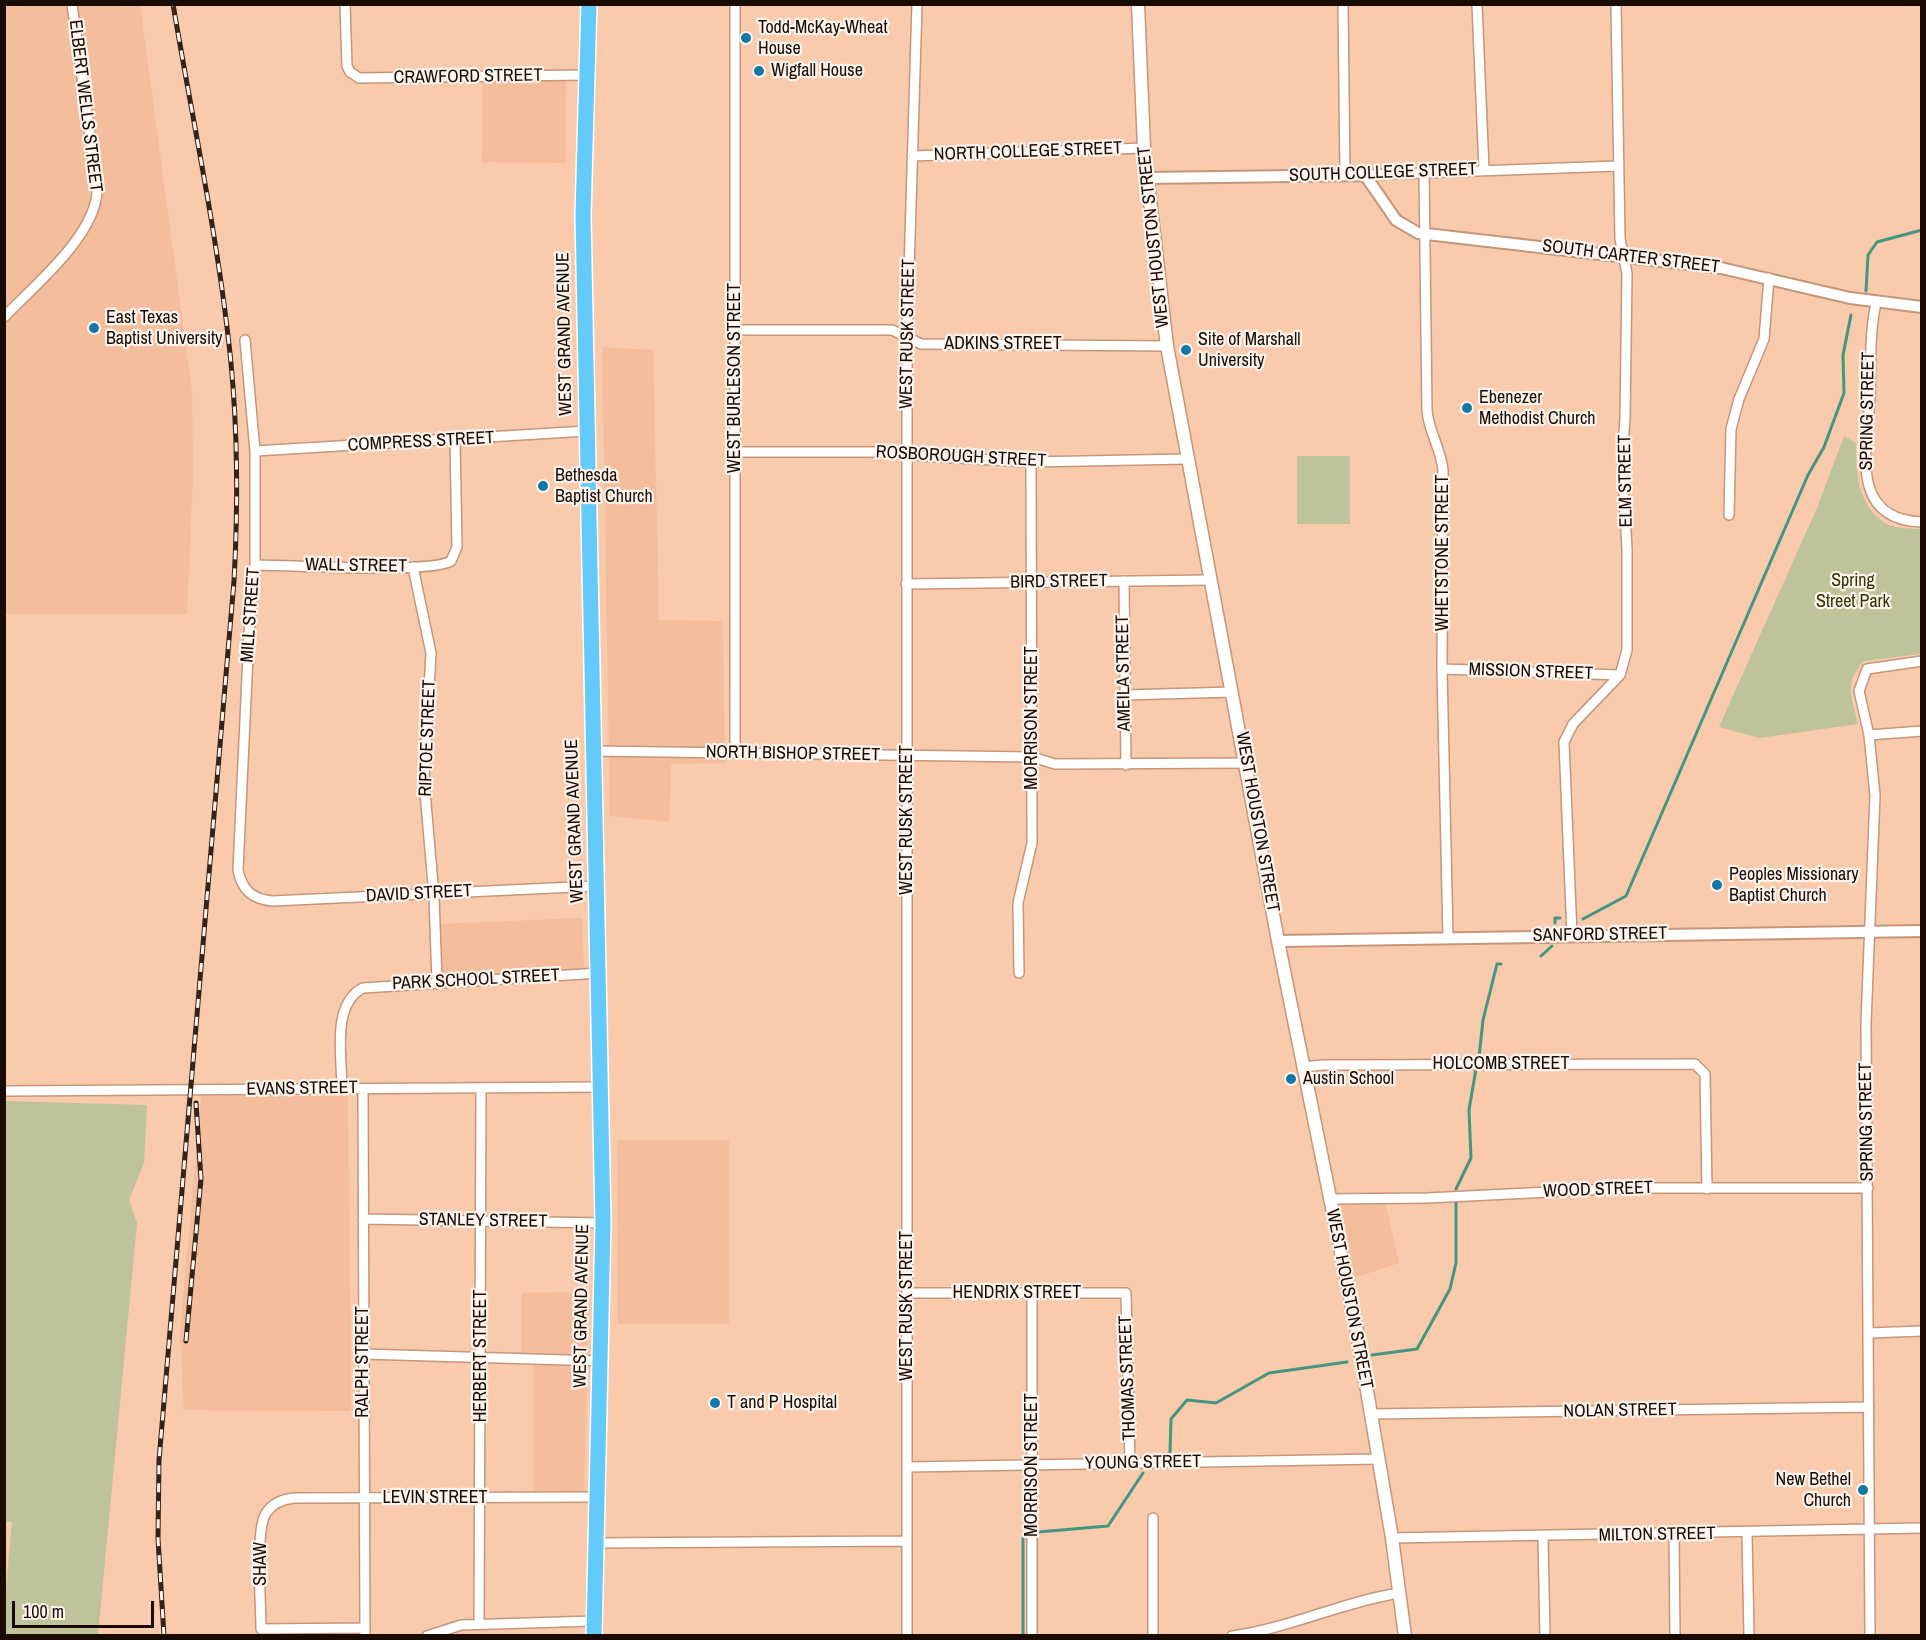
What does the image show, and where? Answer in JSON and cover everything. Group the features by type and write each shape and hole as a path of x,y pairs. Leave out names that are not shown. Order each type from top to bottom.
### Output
{"highway":[{"name":"WEST GRAND AVENUE","path":"589,4 583,192 592,751 599,973 603,1223 594,1628"}],"main road":[{"name":"WEST HOUSTON STREET","path":"1138,4 1144,148 1167,346 1278,940 1371,1414 1392,1538 1405,1635"}],"street":[{"name":"ELBERT WELLS STREET","path":"4,317 71,245 92,218 96,207 97,186 72,4"},
{"name":"CRAWFORD STREET","path":"345,4 346,59 350,72 366,78 586,75"},
{"name":"WEST BURLESON STREET","path":"735,4 735,752"},
{"name":"WEST RUSK STREET","path":"907,1635 907,338 917,4"},
{"path":"1342,4 1345,176"},
{"path":"1477,4 1484,170"},
{"name":"ELM STREET","path":"1616,4 1620,239 1627,273 1622,458 1628,640 1626,657 1620,675"},
{"name":"NORTH COLLEGE STREET","path":"912,156 1144,148"},
{"name":"SOUTH COLLEGE STREET","path":"1147,178 1345,176 1424,171 1618,166"},
{"name":"WHETSTONE STREET","path":"1424,171 1427,411 1430,426 1441,453 1443,470 1442,669 1448,938"},
{"name":"SOUTH CARTER STREET","path":"1365,175 1396,220 1412,231 1730,269 1876,303 1922,307"},
{"path":"1729,515 1731,429 1739,399 1764,339 1769,278"},
{"name":"SPRING STREET","path":"1876,303 1870,340 1870,399 1864,452 1866,476 1870,490 1887,512 1899,520 1922,522"},
{"name":"ADKINS STREET","path":"735,330 892,330 921,344 1167,346"},
{"name":"MILL STREET","path":"245,340 255,451 255,565 249,634 238,870 245,889"},
{"name":"COMPRESS STREET","path":"255,451 587,431"},
{"name":"WALL STREET","path":"255,565 412,567 442,565 455,557 457,547 455,440"},
{"name":"ROSBOROUGH STREET","path":"736,452 907,452 921,456 1031,462 1187,459"},
{"name":"MORRISON STREET","path":"1019,973 1017,910 1032,852 1031,462"},
{"name":"RIPTOE STREET","path":"412,567 431,653 424,780 434,893 437,982"},
{"name":"BIRD STREET","path":"906,584 1211,580"},
{"name":"AMEILA STREET","path":"1124,581 1125,765"},
{"name":"SPRING STREET","path":"1870,1635 1866,1023 1875,795 1869,735 1859,691 1867,669 1922,661"},
{"name":"MISSION STREET","path":"1442,669 1620,675"},
{"path":"1572,935 1564,741 1573,723 1620,675"},
{"path":"1124,694 1233,692"},
{"path":"1869,735 1922,731"},
{"name":"NORTH BISHOP STREET","path":"592,751 1032,757 1055,764 1245,763"},
{"name":"DAVID STREET","path":"245,889 262,900 272,901 596,886"},
{"name":"SANFORD STREET","path":"1278,940 1922,931"},
{"name":"PARK SCHOOL STREET","path":"342,1089 343,1008 354,992 372,987 599,973"},
{"name":"HOLCOMB STREET","path":"1303,1067 1677,1063 1699,1066 1706,1074 1707,1189"},
{"name":"EVANS STREET","path":"4,1091 600,1087"},
{"name":"HERBERT STREET","path":"470,1635 475,1624 482,1498 482,1088"},
{"name":"RALPH STREET","path":"363,1089 365,1632"},
{"name":"WOOD STREET","path":"1329,1199 1427,1198 1619,1188 1868,1188"},
{"name":"STANLEY STREET","path":"363,1219 603,1223"},
{"name":"HENDRIX STREET","path":"908,1293 1126,1293"},
{"name":"THOMAS STREET","path":"1126,1293 1130,1463"},
{"name":"MORRISON STREET","path":"1032,1294 1032,1635"},
{"path":"1869,1333 1922,1331"},
{"path":"363,1354 601,1361"},
{"name":"NOLAN STREET","path":"1371,1414 1869,1407"},
{"name":"YOUNG STREET","path":"907,1467 1379,1459"},
{"name":"LEVIN STREET","path":"274,1504 294,1498 598,1497"},
{"name":"SHAW","path":"274,1504 267,1512 261,1531 261,1629 365,1632"},
{"path":"1153,1518 1153,1635"},
{"name":"MILTON STREET","path":"1392,1538 1674,1535 1922,1528"},
{"path":"1747,1533 1749,1635"},
{"path":"1674,1535 1675,1635"},
{"path":"1543,1536 1545,1635"},
{"path":"597,1543 907,1541"},
{"path":"1232,1635 1279,1626 1366,1598 1399,1593"},
{"path":"427,1635 451,1626 475,1624 594,1628"}],"shaded area":[{"name":"East Texas Baptist University","path":"4,5 140,5 192,391 193,475 187,614 5,614"},
{"path":"483,79 566,80 565,163 482,162"},
{"path":"602,347 653,350 659,620 723,621 725,763 671,764 669,822 610,816"},
{"path":"582,918 584,972 441,978 439,924"},
{"path":"201,1096 348,1096 351,1411 184,1410 180,1332"},
{"path":"617,1140 729,1140 729,1324 618,1324"},
{"path":"1383,1192 1399,1263 1351,1279 1336,1194"},
{"path":"589,1292 584,1495 533,1495 533,1365 521,1364 522,1293"}],"green space":[{"name":"Spring Street Park","path":"1844,436 1856,443 1856,465 1860,487 1864,498 1876,516 1893,526 1921,529 1921,654 1864,661 1857,669 1851,683 1858,724 1760,738 1719,727 1817,508"},
{"path":"1297,456 1350,456 1350,524 1297,524"},
{"path":"5,1101 147,1105 144,1163 129,1200 137,1223 98,1635 5,1635 5,1599 12,1522 4,1521"}],"waterway":[{"path":"1866,291 1868,255 1877,242 1922,230"},
{"path":"1583,919 1626,896 1808,475 1824,447 1844,393 1843,355 1851,315"},
{"path":"1555,923 1555,918 1560,918"},
{"path":"1541,956 1552,946"},
{"path":"1479,1057 1483,1020 1497,964 1501,964"},
{"path":"1456,1189 1471,1158 1469,1110 1476,1069"},
{"path":"1372,1355 1417,1349 1450,1289 1456,1263 1456,1203"},
{"path":"1166,1456 1170,1452 1171,1419 1187,1400 1216,1403 1269,1373 1347,1362"},
{"path":"1038,1532 1108,1526 1143,1473"},
{"path":"1023,1636 1023,1538 1026,1533"}],"railway":[{"path":"164,1636 158,1539 159,1460 234,581 237,499 235,418 226,318 213,228 173,4"},
{"path":"186,1341 201,1179 196,1103"}],"place":[{"name":"Todd-McKay-Wheat House","path":"746,38"},
{"name":"Wigfall House","path":"759,71"},
{"name":"East Texas Baptist University","path":"94,328"},
{"name":"Site of Marshall University","path":"1186,350"},
{"name":"Ebenezer Methodist Church","path":"1467,408"},
{"name":"Bethesda Baptist Church","path":"543,486"},
{"name":"Peoples Missionary Baptist Church","path":"1717,885"},
{"name":"Austin School","path":"1291,1079"},
{"name":"T and P Hospital","path":"715,1403"},
{"name":"New Bethel Church","path":"1863,1490"}]}
